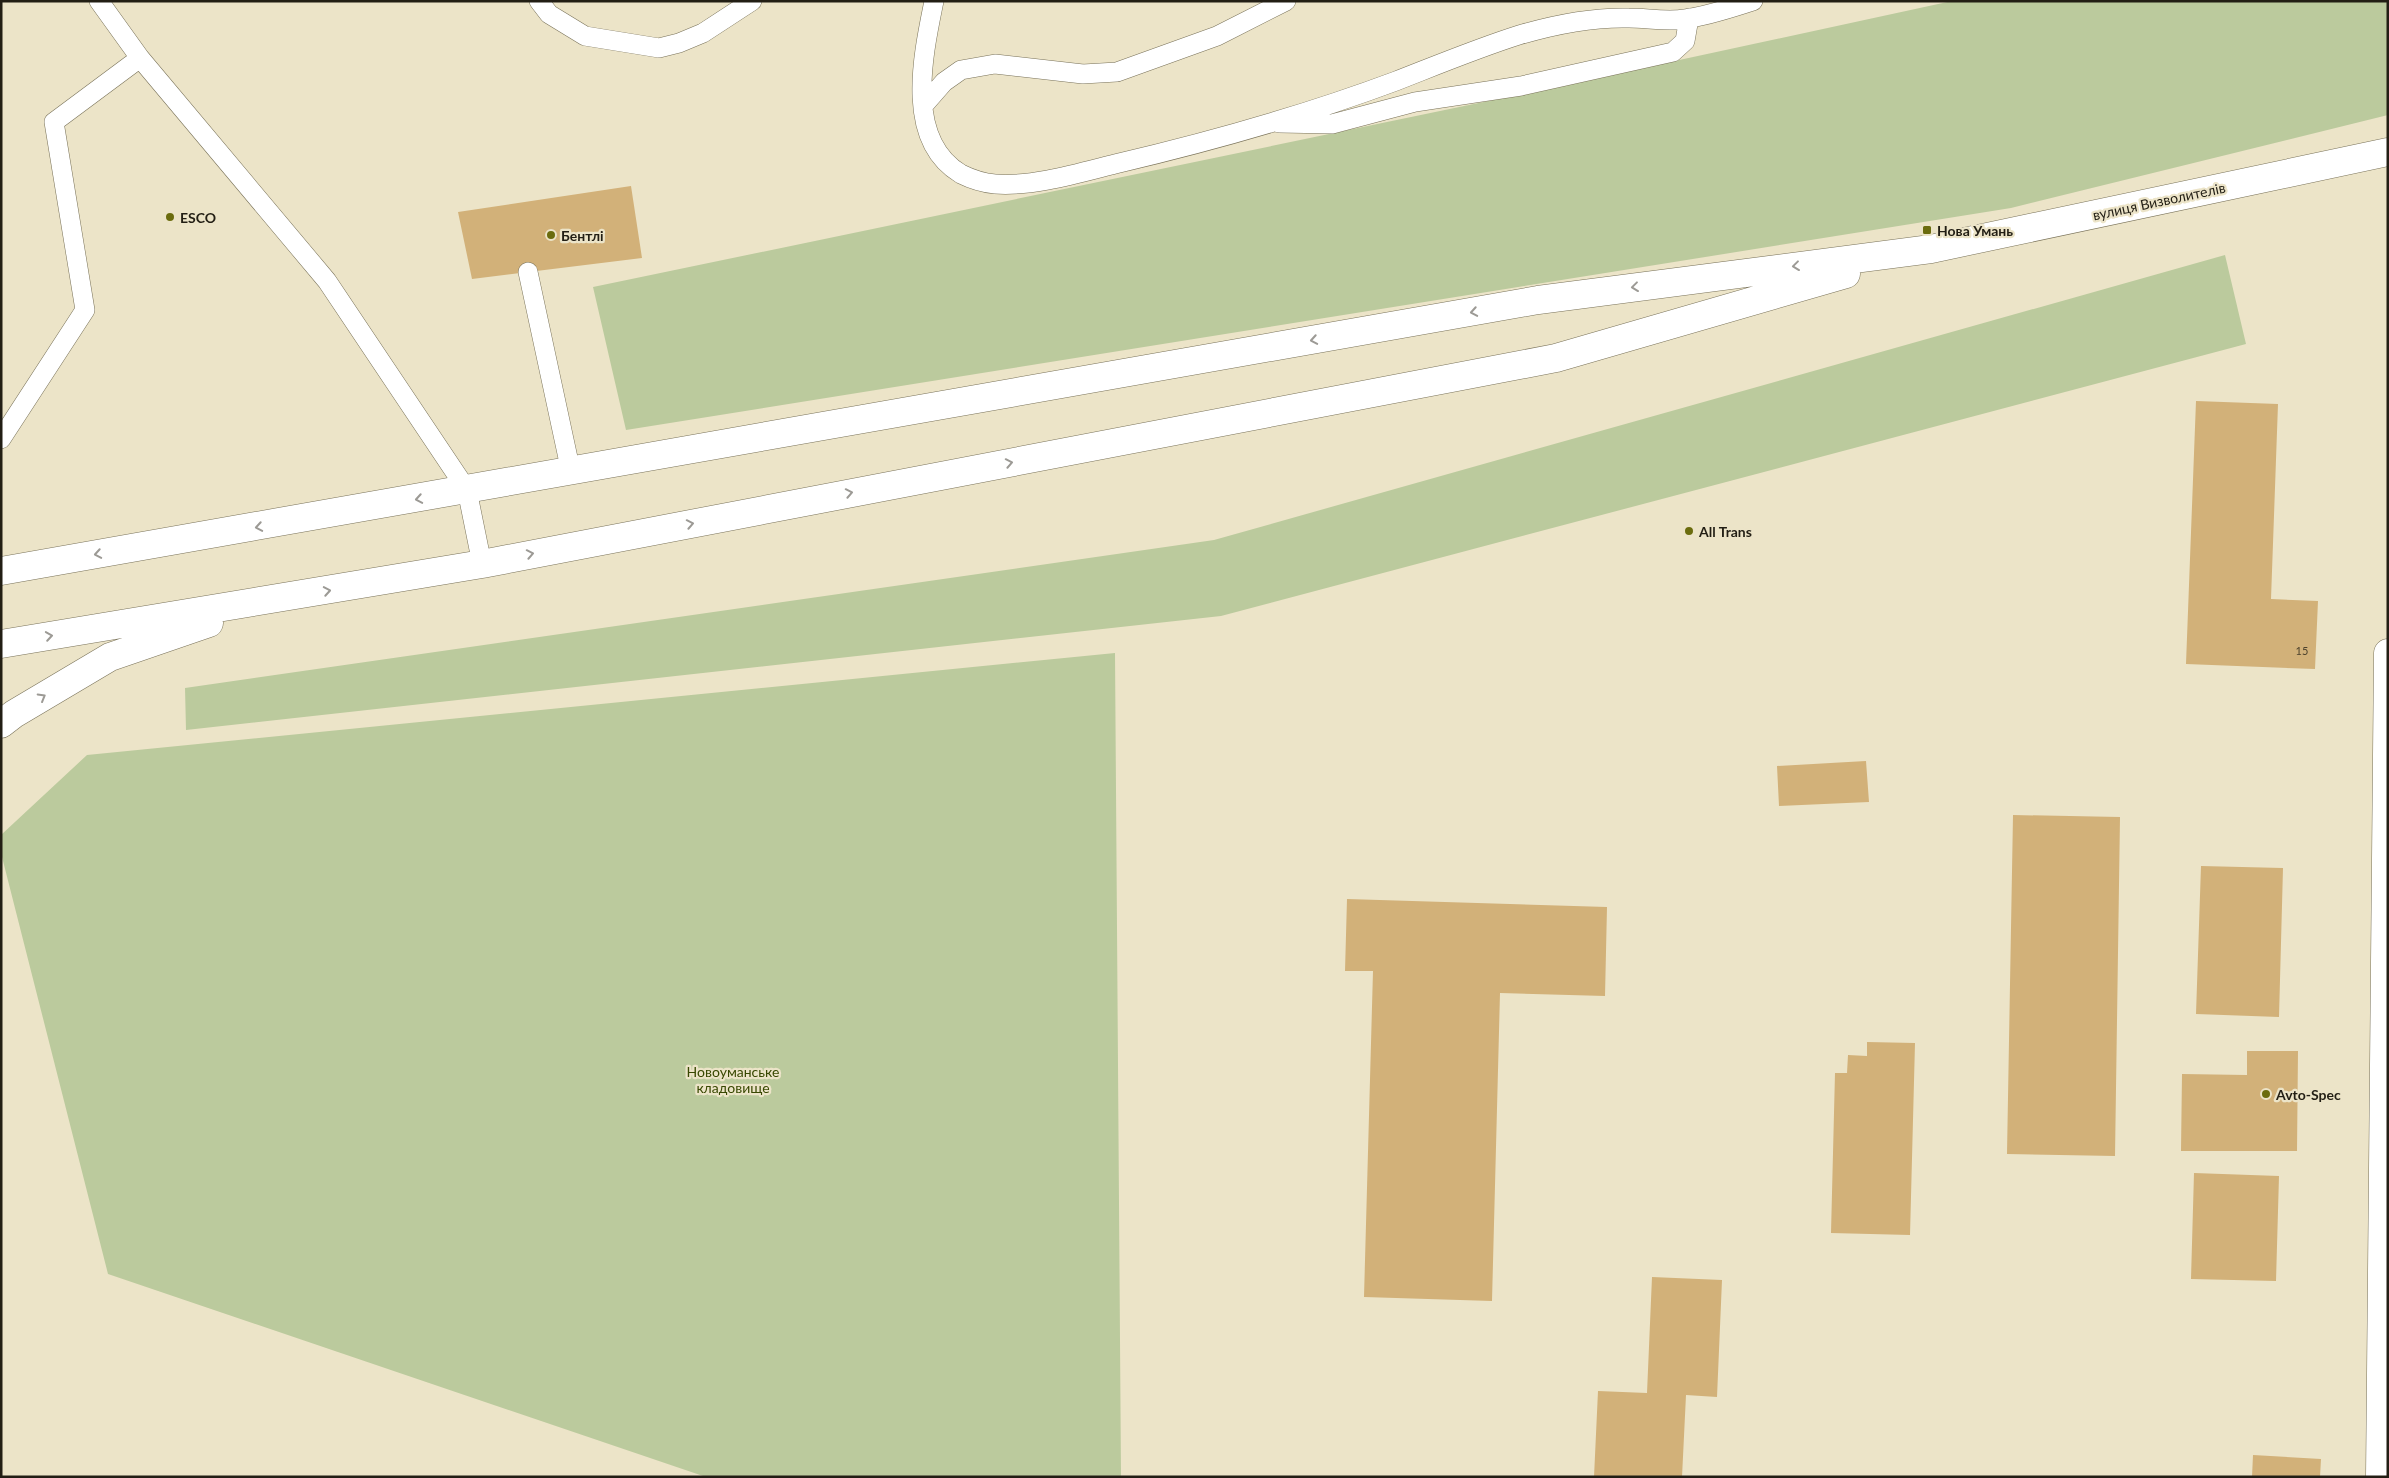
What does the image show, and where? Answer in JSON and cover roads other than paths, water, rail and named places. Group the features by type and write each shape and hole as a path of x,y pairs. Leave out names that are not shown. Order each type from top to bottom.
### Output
{"main road":[{"name":"вулиця Визволителів","path":"1931,248 2388,152"},
{"path":"1,571 1538,300 1931,248"},
{"path":"1,644 482,564 1556,358 1931,248"},
{"path":"1,724 14,714 110,657 278,599"},
{"path":"2380,1477 2388,653"}],"lane":[{"path":"98,1 140,58 327,281 467,490 482,564"},
{"path":"540,1 549,14 586,36 658,48 679,43 703,33 752,1"},
{"path":"934,1 923,74 923,106 926,129 933,147 945,161 962,174 978,181 996,184 1020,183 1096,169 1156,155 1266,123 1396,81 1521,35 1595,20 1689,18 1753,1"},
{"path":"923,106 944,82 961,70 995,64 1084,74 1117,72 1218,36 1286,1"},
{"path":"1266,123 1332,124 1415,102 1521,86 1673,52 1685,41 1689,18"},
{"path":"1,438 85,310 54,122 140,58"},
{"path":"528,272 571,472"}],"place":[{"name":"ESCO","path":"170,217"},
{"name":"Нова Умань","path":"1927,230"},
{"name":"Бентлі","path":"551,235"},
{"name":"All Trans","path":"1689,531"},
{"name":"Avto-Spec","path":"2266,1094"}],"park label":[{"name":"Новоуманське кладовище","path":"733,1080"}]}
